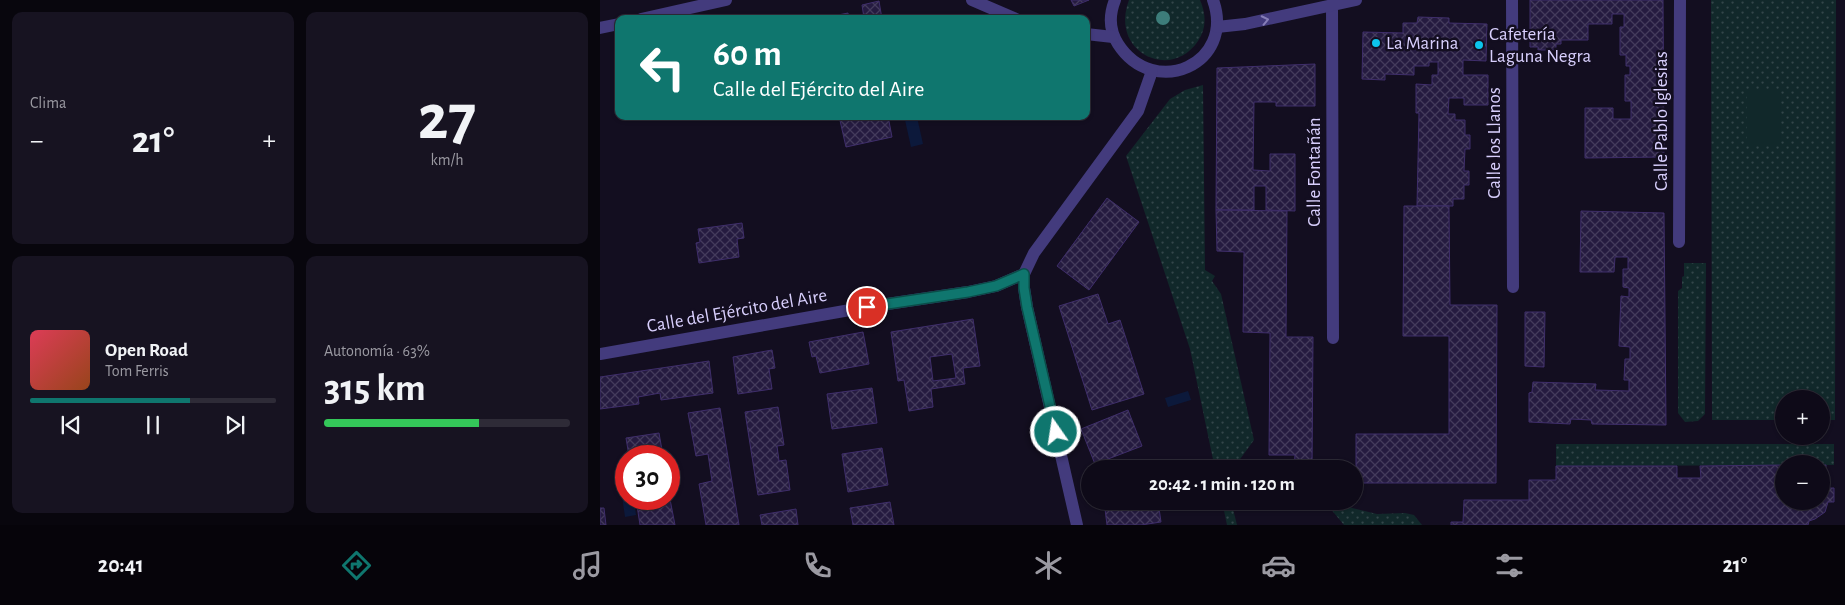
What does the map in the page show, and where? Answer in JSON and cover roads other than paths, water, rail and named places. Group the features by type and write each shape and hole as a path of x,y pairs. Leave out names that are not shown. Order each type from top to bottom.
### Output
{"street":[{"path":"659,15 726,0"},
{"path":"972,0 1007,15"},
{"path":"1115,0 1110,15 1113,37 1122,51 1133,62 1152,71 1176,71 1191,66 1203,56 1213,44 1217,27 1217,13 1213,0"},
{"path":"1217,27 1245,24 1356,0"},
{"name":"Calle los Llanos","path":"1512,0 1513,286"},
{"name":"Calle Pablo Iglesias","path":"1679,242 1680,0"},
{"name":"Calle Fontañán","path":"1332,5 1333,338"},
{"path":"600,28 615,25"},
{"path":"1090,34 1113,37"},
{"path":"1077,525 1027,307 1024,274 1034,253 1138,111 1152,71"},
{"name":"Calle del Ejército del Aire","path":"600,354 867,307 968,292 996,286 1024,274"}],"water":[{"path":"905,120 918,120 923,144 911,147"},
{"path":"1188,391 1191,400 1168,407 1165,398"},
{"path":"624,510 635,510 636,515 625,517"}],"place":[{"name":"La Marina","path":"1376,43"},
{"name":"Cafetería Laguna Negra","path":"1479,45"}]}
